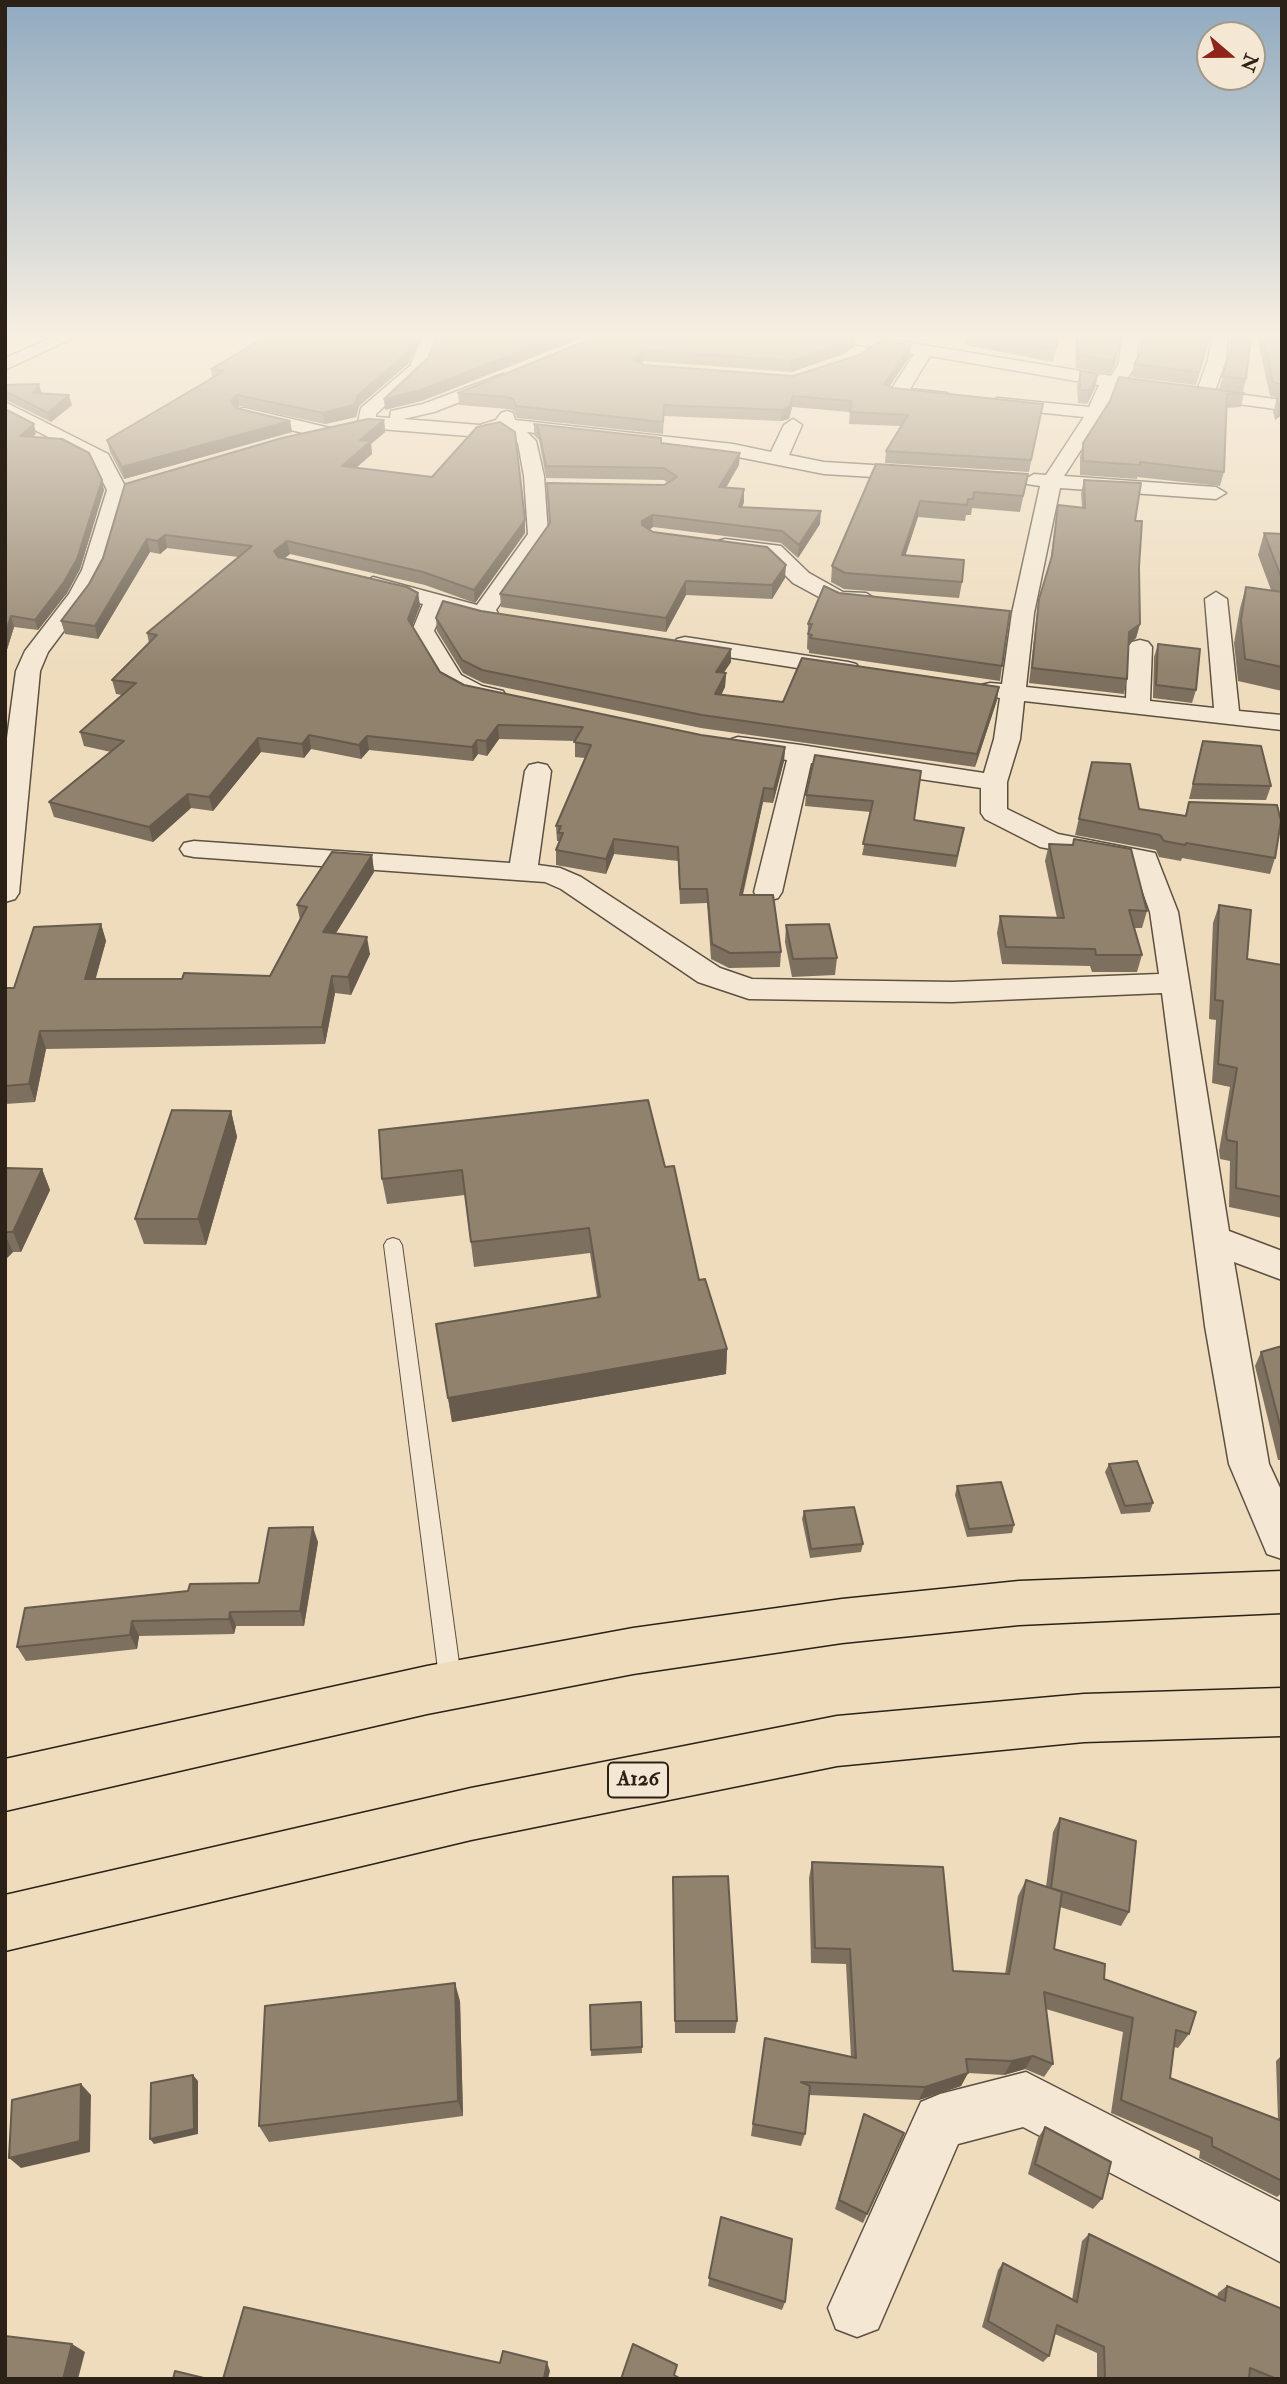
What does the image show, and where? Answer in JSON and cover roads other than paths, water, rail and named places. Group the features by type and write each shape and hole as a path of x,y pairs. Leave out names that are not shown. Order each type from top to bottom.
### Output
{"highway":[{"path":"5,1785 451,1685 633,1651 842,1620 1019,1603 1282,1592"},
{"name":"A126","path":"5,1923 471,1814 837,1741 1084,1718 1282,1712"}],"street":[{"path":"5,893 12,803 28,671 26,652 79,596 93,570 117,491 101,458 81,447"},
{"path":"482,614 538,534 535,487 528,447"},
{"path":"709,447 824,468 945,475"},
{"path":"777,460 783,447"},
{"path":"1074,447 1052,481 1010,612 1012,693 1007,739 994,782 994,813 1049,841 1145,859 1164,912 1212,1239 1249,1464 1282,1541"},
{"path":"1012,478 1216,493"},
{"path":"117,491 141,483"},
{"path":"535,487 561,487"},
{"path":"706,543 773,551 801,578 838,598 891,602"},
{"path":"351,577 416,593 435,602 482,614 512,618"},
{"path":"1216,599 1227,718"},
{"path":"435,602 423,631 452,680 475,692 523,701"},
{"path":"658,640 876,673"},
{"path":"1138,708 1140,648"},
{"path":"972,687 1282,723"},
{"path":"713,741 994,782"},
{"path":"768,892 801,753"},
{"path":"523,871 538,771"},
{"path":"194,849 551,874 571,883 709,975 749,989 938,992 1176,984"},
{"path":"1212,1239 1282,1266"},
{"path":"857,2308 940,2121 1026,2099 1282,2234"}],"lane":[{"path":"393,1245 451,1685"}]}
